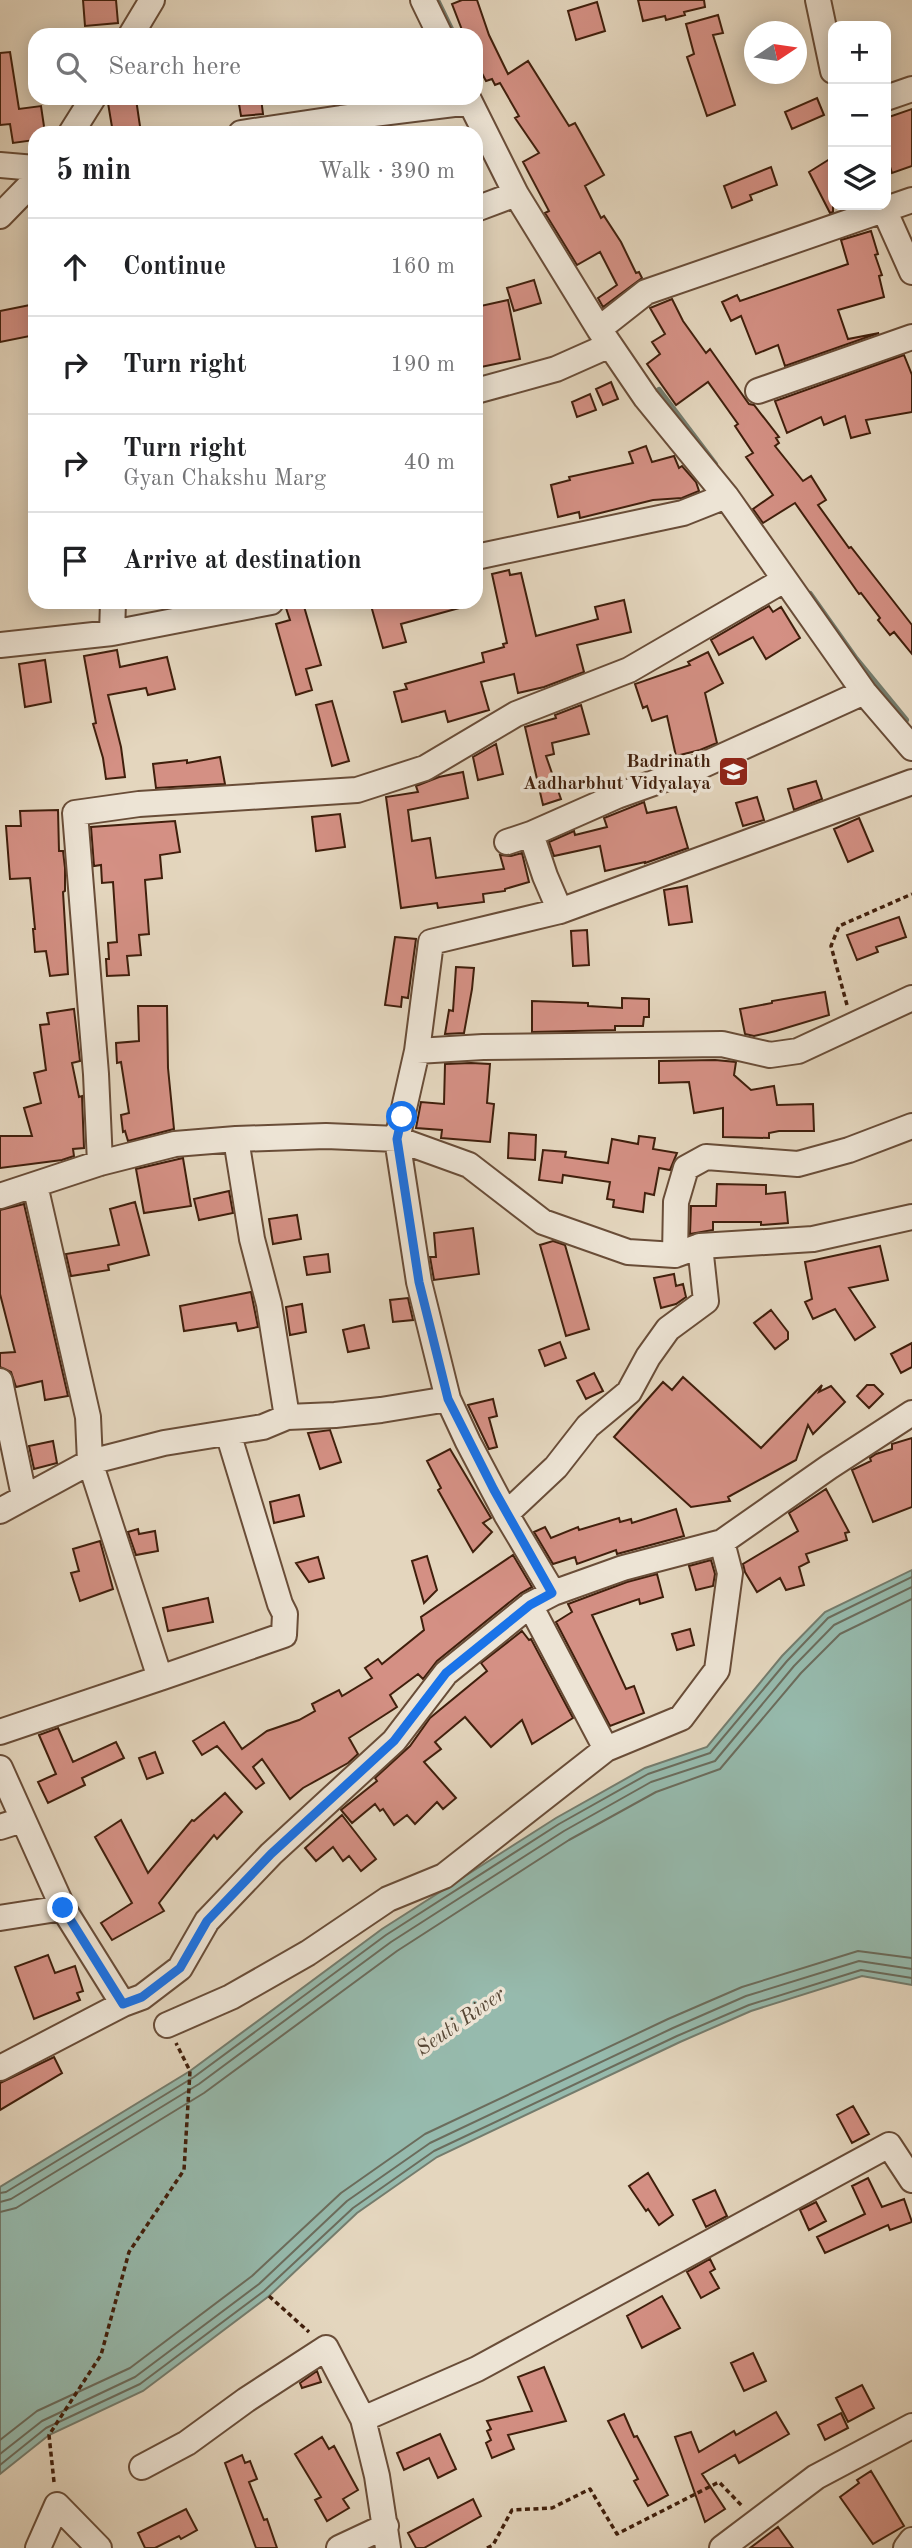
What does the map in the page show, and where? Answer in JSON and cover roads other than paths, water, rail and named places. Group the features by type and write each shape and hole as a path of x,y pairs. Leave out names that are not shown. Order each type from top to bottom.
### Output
{"street":[{"path":"135,28 152,0"},
{"path":"423,0 437,28"},
{"path":"818,0 828,47"},
{"path":"891,96 912,89"},
{"path":"75,126 89,105"},
{"path":"285,126 431,105"},
{"path":"472,105 482,126"},
{"path":"483,128 516,194 646,398 726,496 864,692 912,748"},
{"path":"0,165 28,167"},
{"path":"0,216 28,187"},
{"path":"483,206 516,194"},
{"path":"891,206 912,200"},
{"path":"483,389 556,369 605,337 646,292 877,210"},
{"path":"884,210 912,272"},
{"path":"758,391 912,337"},
{"path":"483,556 683,513 726,496"},
{"path":"100,1163 96,1074 75,813 139,804 357,790 425,768 516,714 629,670 784,580"},
{"path":"112,633 113,609"},
{"path":"0,645 112,633 235,609"},
{"path":"507,842 617,796 701,766 864,692"},
{"path":"552,1593 506,1514 448,1399 419,1282 397,1139 417,1051 431,942 560,911 912,782"},
{"path":"531,834 560,911"},
{"path":"417,1051 483,1047 722,1044 770,1055 798,1051 912,998"},
{"path":"675,1255 676,1202 686,1168 706,1157 798,1164 849,1150 912,1125"},
{"path":"0,1196 100,1163 175,1144 326,1136 397,1139 469,1165 543,1222 628,1252 675,1255 700,1247 813,1238 912,1217"},
{"path":"236,1139 252,1239 269,1304 287,1417"},
{"path":"35,1185 88,1417 90,1462 160,1678"},
{"path":"506,1514 555,1467 588,1426 629,1391 668,1329 706,1301 700,1247"},
{"path":"0,1381 24,1496"},
{"path":"0,1511 90,1462 164,1443 263,1427 287,1417 382,1410 448,1399"},
{"path":"0,2068 123,2004 142,1997 180,1968 207,1921 271,1854 394,1741 446,1673 530,1605 552,1593 623,1568 722,1542 912,1413"},
{"path":"0,1732 284,1635 285,1614 228,1433"},
{"path":"167,2025 231,1997 308,1953 388,1899 444,1876 606,1749 681,1718 717,1670 730,1573 722,1542"},
{"path":"530,1605 606,1749"},
{"path":"0,1768 11,1823 123,2004"},
{"path":"0,1918 63,1908"},
{"path":"363,2419 477,2369 889,2145 912,2179"},
{"path":"142,2467 187,2443 246,2400 326,2348 363,2419 377,2476 387,2537 339,2548"},
{"path":"722,2548 816,2477 912,2426"},
{"path":"38,2548 57,2505 99,2548"},
{"path":"906,2548 912,2540"}],"water":[{"name":"Seuti River","path":"912,1570 912,1985 862,1976 751,2011 437,2157 357,2213 269,2296 143,2391 49,2435 0,2474 0,2187 190,2071 382,1929 556,1818 645,1768 707,1747 782,1656 825,1612"}],"waterway":[{"path":"437,0 451,28"},
{"path":"659,390 715,464"},
{"path":"810,594 856,659 906,720"}],"place":[{"name":"Badrinath Aadharbhut Vidyalaya","path":"734,771"}]}
